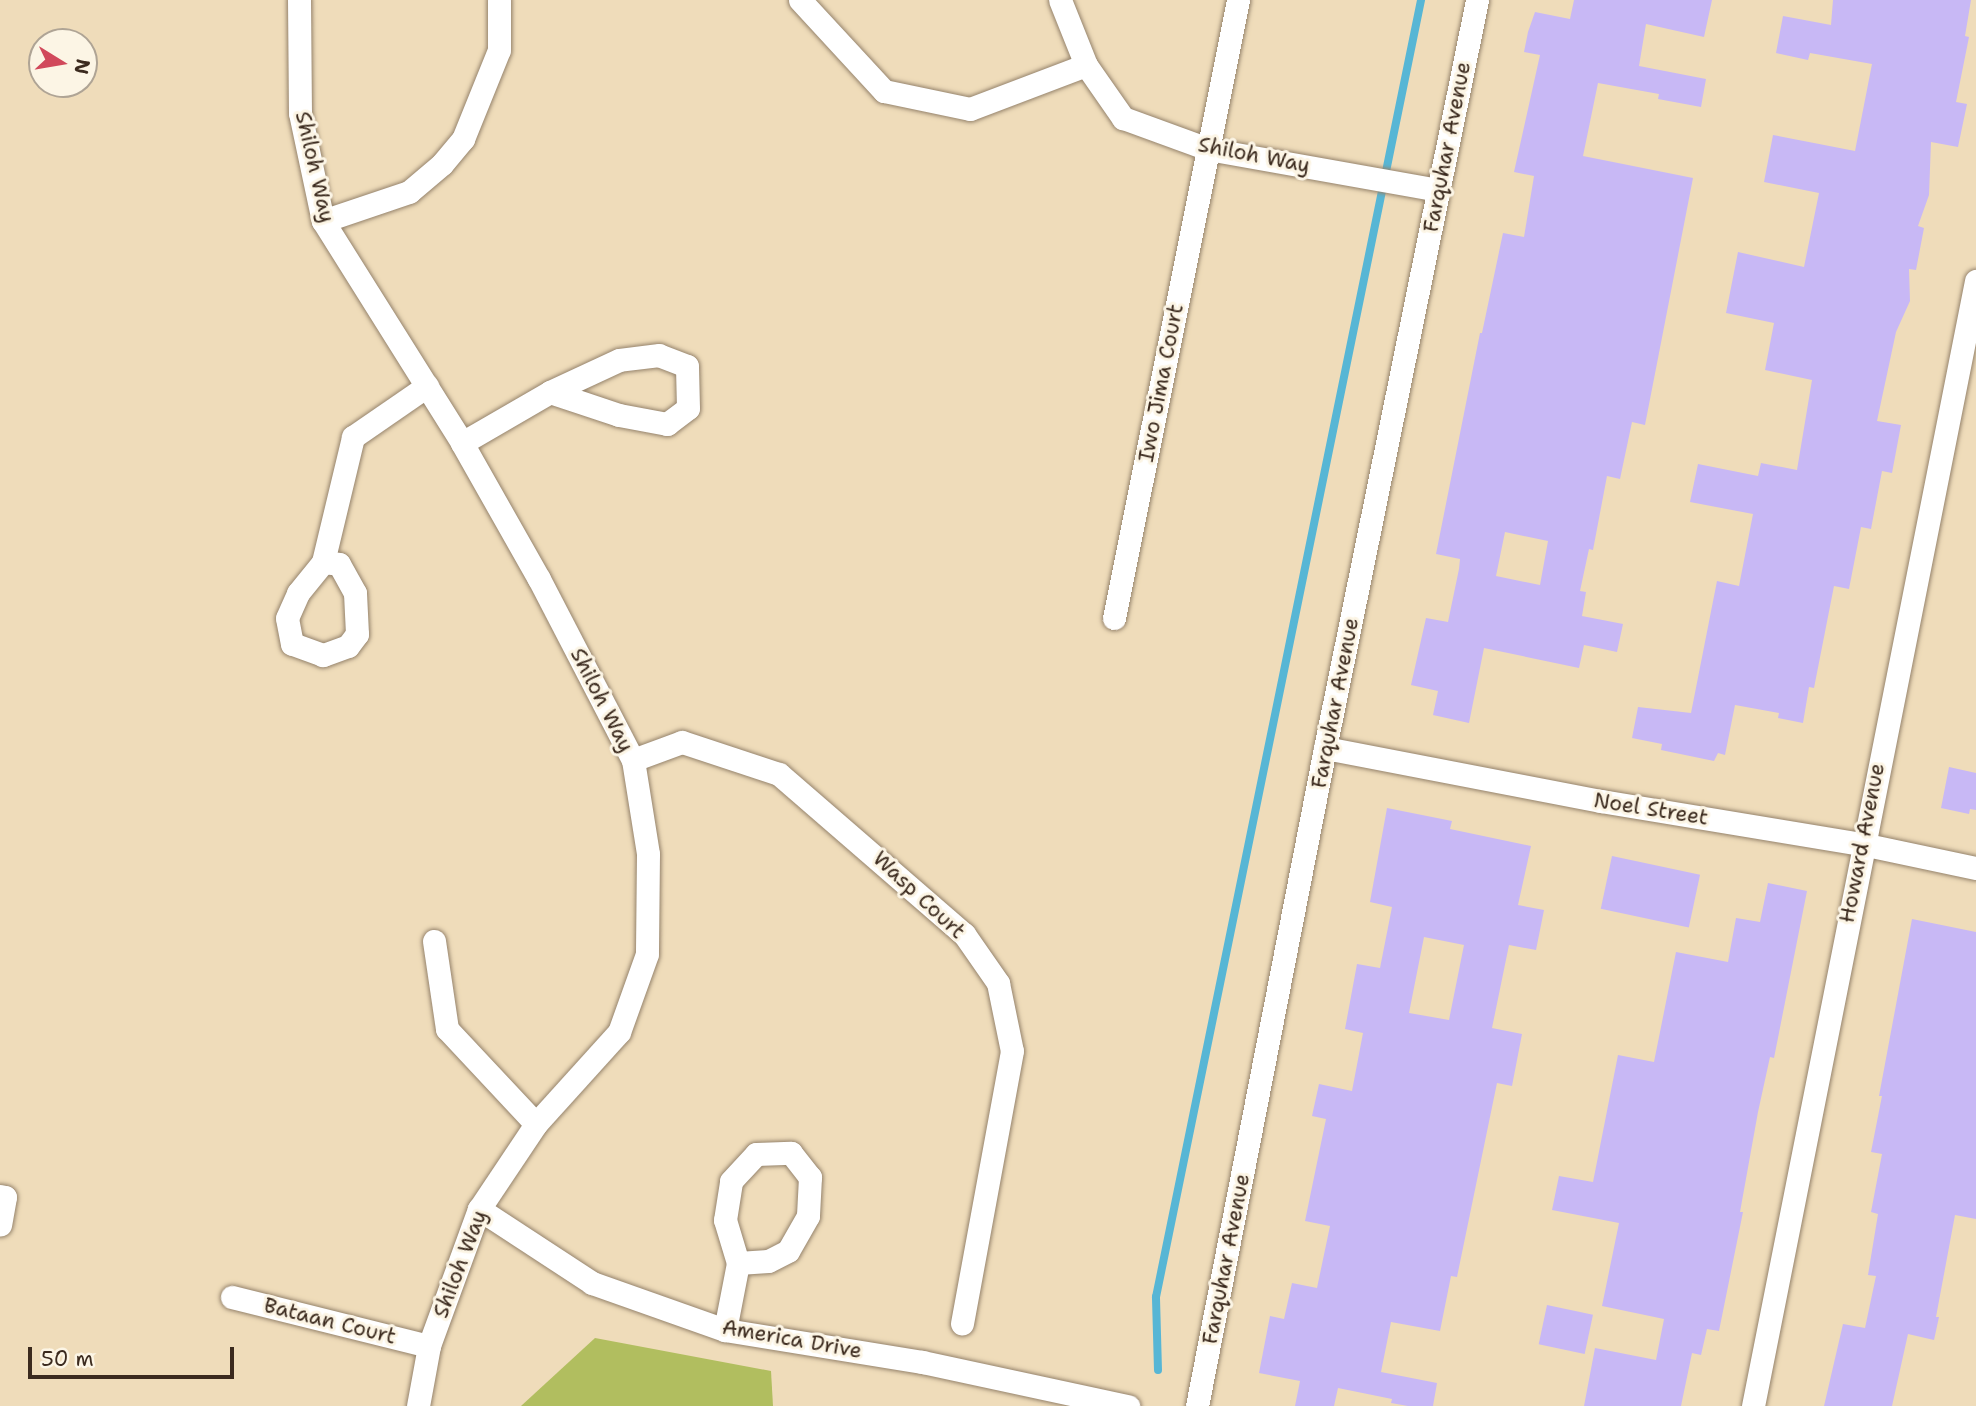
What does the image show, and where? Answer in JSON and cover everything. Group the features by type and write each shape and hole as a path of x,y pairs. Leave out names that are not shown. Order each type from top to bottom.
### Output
{"street":[{"name":"Shiloh Way","path":"299,0 299,113 323,221 462,443 539,579 633,760 648,854 647,954 619,1032 536,1124 479,1209 429,1346 418,1406"},
{"path":"323,221 409,192 442,164 463,139 499,50 499,0"},
{"path":"800,0 884,91 970,109 1086,65"},
{"name":"Shiloh Way","path":"1060,0 1086,65 1123,118 1208,149 1438,190"},
{"name":"Iwo Jima Court","path":"1114,618 1238,0"},
{"name":"Farquhar Avenue","path":"1197,1406 1325,748 1477,0"},
{"name":"Howard Avenue","path":"1753,1406 1862,844 1976,281"},
{"path":"462,443 550,392 619,360 659,355 687,366 688,408 667,424 619,415 550,392"},
{"path":"323,562 353,437 427,386"},
{"name":"Wasp Court","path":"633,760 682,741 779,774 964,934 998,983 1012,1051 962,1323"},
{"name":"Noel Street","path":"1325,748 1601,801 1862,844 1976,868"},
{"path":"434,941 447,1029 536,1124"},
{"path":"724,1330 738,1262 725,1220 731,1181 756,1154 791,1153 810,1177 808,1216 788,1251 768,1261 738,1262"},
{"path":"0,1225 3,1196"},
{"name":"America Drive","path":"479,1209 592,1283 724,1330 922,1362 1128,1406"},
{"name":"Bataan Court","path":"232,1297 429,1346"}],"green space":[{"path":"595,1338 771,1371 773,1406 521,1406"}],"building":[{"path":"1574,0 1712,0 1704,37 1646,24 1639,66 1706,79 1701,107 1658,99 1659,94 1598,83 1583,156 1693,178 1645,425 1632,422 1620,479 1607,476 1593,550 1589,549 1580,591 1586,592 1582,616 1623,624 1617,652 1584,645 1579,668 1484,648 1469,723 1433,715 1438,691 1411,685 1426,618 1448,622 1459,569 1460,559 1436,554 1503,233 1524,237 1534,176 1514,172 1540,55 1524,52 1528,32 1535,12 1570,19","holes":["1505,532 1548,541 1540,585 1496,576"]},
{"path":"1833,0 1971,0 1965,36 1969,37 1956,102 1967,104 1958,147 1931,142 1929,195 1918,226 1924,228 1916,270 1909,269 1910,301 1896,332 1877,421 1901,425 1892,473 1882,471 1871,529 1861,527 1849,589 1834,586 1814,688 1809,687 1803,723 1778,718 1779,713 1735,705 1725,755 1718,753 1714,761 1661,750 1662,744 1632,738 1638,707 1691,713 1717,581 1739,586 1753,514 1690,502 1698,464 1758,476 1761,463 1797,470 1812,380 1765,370 1774,323 1726,313 1738,252 1804,267 1819,193 1764,182 1773,135 1855,151 1872,64 1810,53 1808,60 1776,53 1783,16 1831,25"},
{"path":"1949,767 1976,773 1976,810 1970,809 1969,814 1941,808"},
{"path":"1387,808 1452,821 1450,829 1531,846 1518,905 1544,910 1536,950 1509,945 1492,1028 1522,1034 1512,1086 1497,1083 1457,1277 1451,1276 1440,1331 1391,1322 1381,1372 1437,1383 1433,1406 1391,1403 1392,1399 1338,1388 1334,1406 1295,1406 1300,1381 1259,1373 1270,1316 1284,1319 1292,1283 1317,1288 1330,1226 1305,1221 1326,1119 1312,1116 1319,1084 1352,1091 1363,1033 1345,1029 1357,964 1380,968 1392,907 1370,902","holes":["1424,937 1464,945 1449,1020 1409,1013"]},
{"path":"1612,856 1700,875 1689,928 1601,909"},
{"path":"1768,883 1807,891 1774,1058 1770,1057 1758,1112 1740,1212 1743,1212 1719,1331 1707,1329 1701,1355 1692,1353 1681,1406 1584,1406 1595,1348 1656,1360 1664,1319 1602,1306 1619,1223 1552,1210 1559,1176 1593,1182 1618,1055 1654,1062 1676,952 1728,962 1736,918 1760,922"},
{"path":"1912,919 1976,932 1976,1219 1955,1215 1934,1340 1908,1334 1892,1406 1824,1406 1843,1324 1865,1328 1876,1276 1868,1275 1878,1214 1871,1212 1882,1154 1871,1152"},
{"path":"1547,1305 1593,1315 1585,1354 1539,1344"}],"waterway":[{"path":"1158,1370 1156,1297 1421,0"}]}
